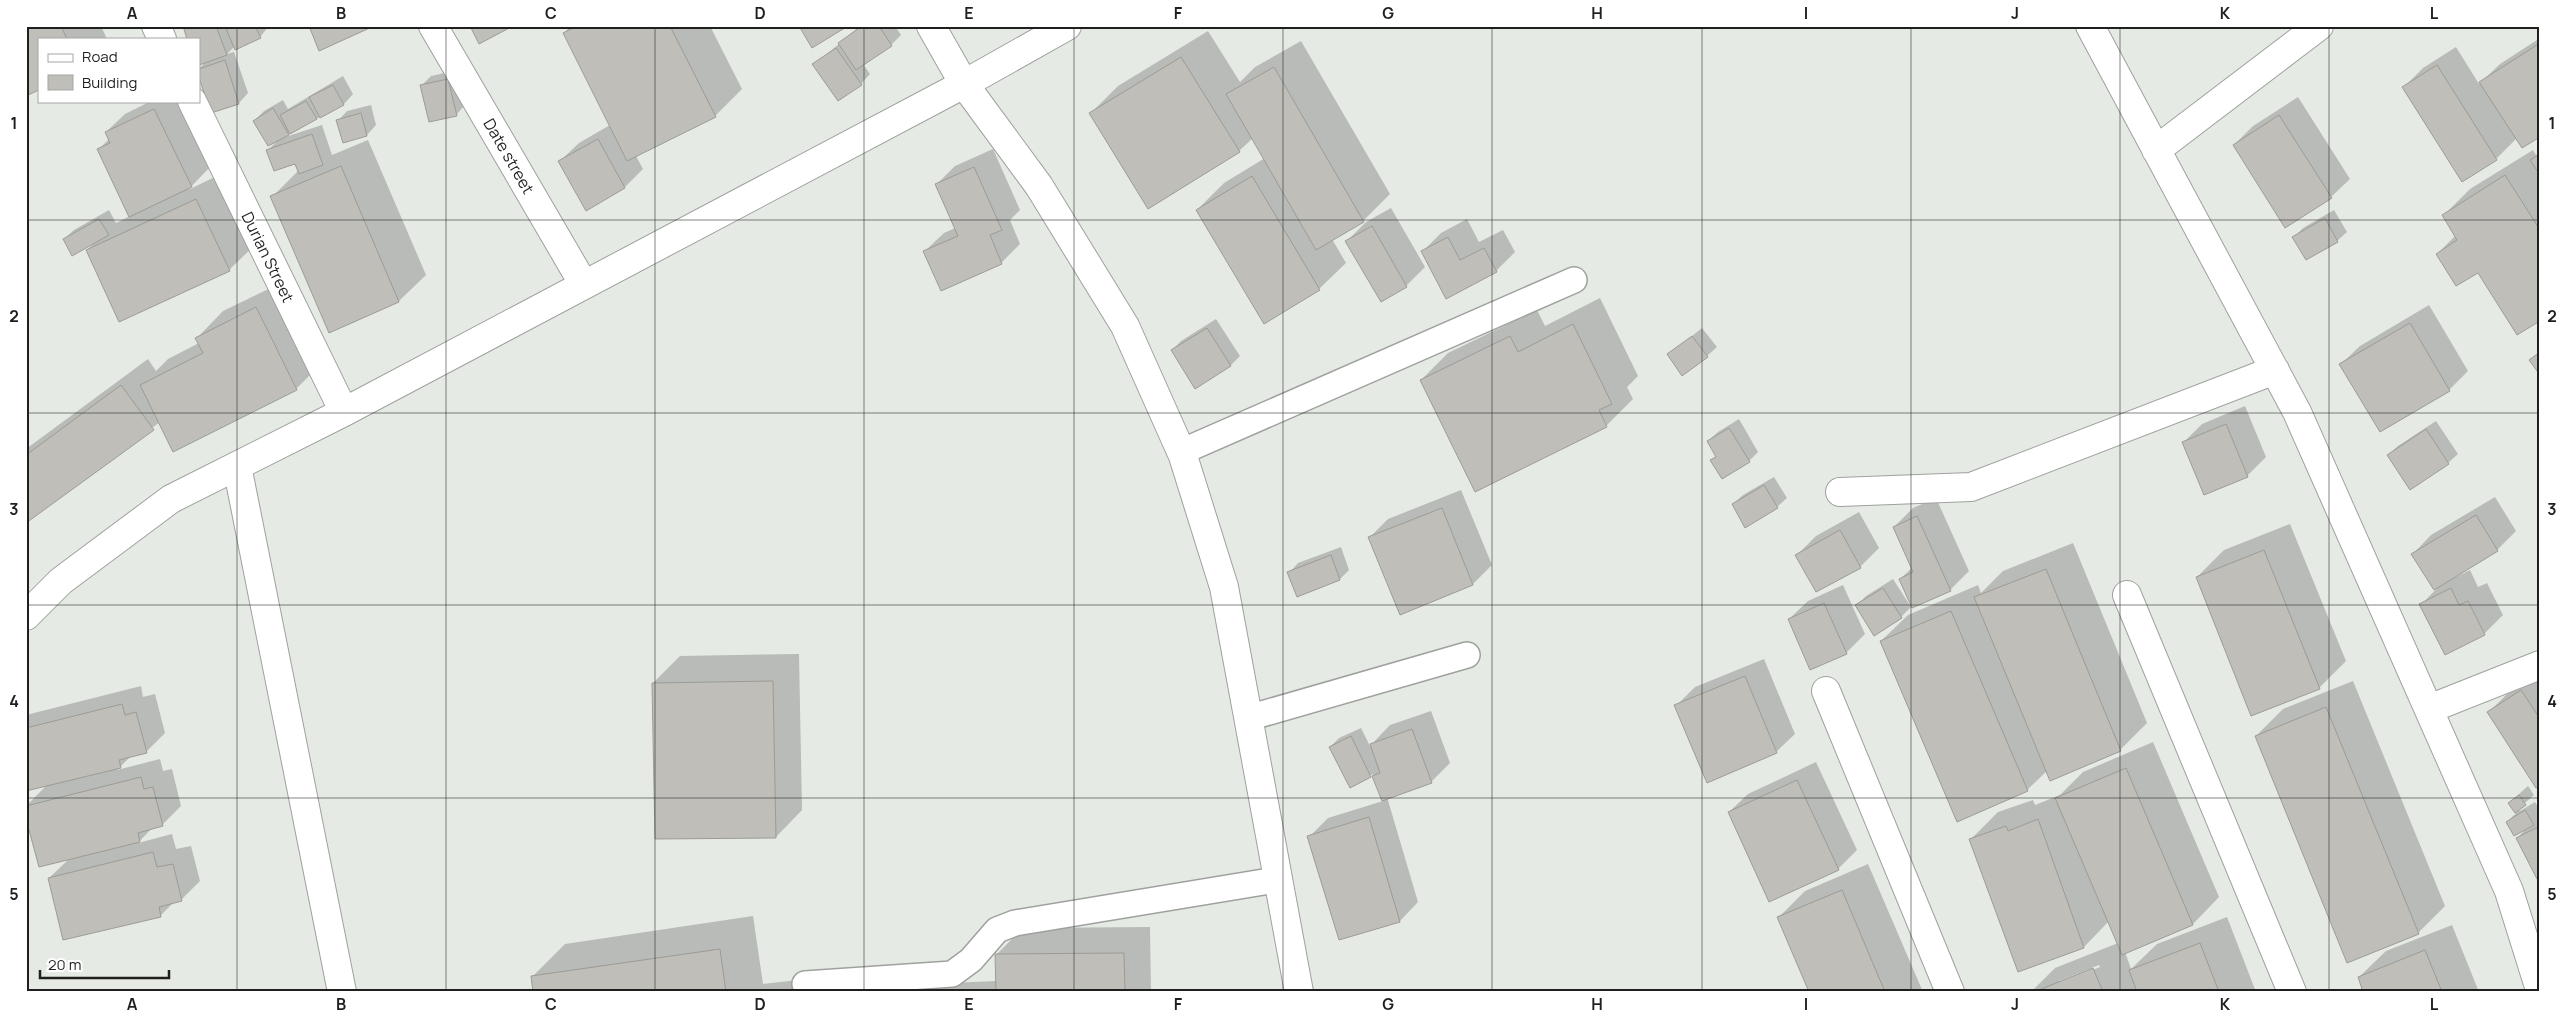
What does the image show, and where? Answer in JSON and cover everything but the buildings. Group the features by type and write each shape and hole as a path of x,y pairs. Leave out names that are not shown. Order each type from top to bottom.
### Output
{"street":[{"path":"156,26 162,38"},
{"name":"Date street","path":"433,26 584,285"},
{"path":"931,26 964,84 1039,186 1125,326 1181,452 1224,587 1276,880 1299,992"},
{"path":"26,616 61,581 171,500 344,412 964,84 1067,26"},
{"path":"2090,26 2297,412 2508,891 2540,990"},
{"path":"2156,150 2319,26"},
{"name":"Durian Street","path":"192,102 344,412"},
{"path":"1840,492 1971,487 2275,370"},
{"path":"237,466 342,992"},
{"path":"2127,595 2292,992"},
{"path":"2429,709 2540,665"},
{"path":"1826,691 1950,992"}],"lane":[{"path":"1181,452 1574,280"},
{"path":"1248,718 1468,655"},
{"path":"805,984 952,974 971,960 997,930 1015,923 1276,880"}]}
